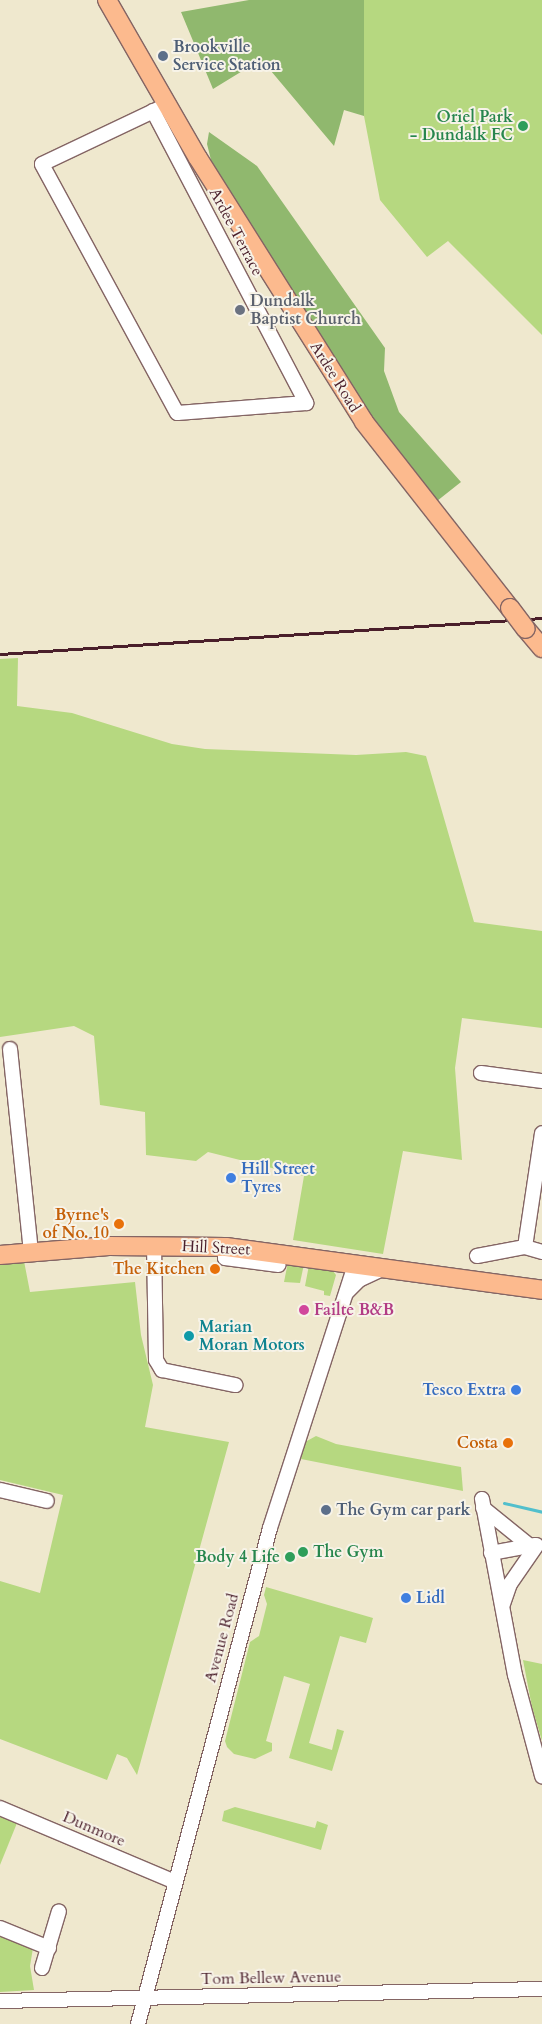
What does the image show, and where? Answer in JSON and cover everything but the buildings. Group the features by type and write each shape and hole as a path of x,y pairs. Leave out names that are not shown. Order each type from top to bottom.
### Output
{"main road":[{"name":"Ardee Road","path":"108,0 160,108 198,158 364,422 542,648"},
{"name":"Hill Street","path":"0,1255 31,1251 154,1245 226,1247 487,1281 542,1290"}],"street":[{"name":"Ardee Terrace","path":"160,108 184,170 306,403 177,413 42,164 160,108"},
{"path":"184,170 198,158"},
{"path":"10,1050 31,1251"},
{"path":"481,1073 542,1081"},
{"path":"525,1248 542,1133"},
{"path":"154,1245 156,1360 162,1370 235,1385"},
{"path":"226,1247 225,1258 279,1265"},
{"path":"477,1256 525,1248 542,1252"},
{"name":"Avenue Road","path":"138,2024 292,1452 346,1294 354,1265"},
{"path":"346,1294 359,1280 384,1268"},
{"path":"0,1490 47,1501"},
{"path":"536,1545 516,1535 483,1504 515,1675 542,1776"},
{"path":"492,1553 536,1545"},
{"path":"502,1606 510,1584 536,1545"},
{"name":"Dunmore","path":"0,1808 175,1882"},
{"path":"42,1968 59,1911"},
{"path":"0,1928 48,1948"},
{"name":"Tom Bellew Avenue","path":"0,2001 144,2000 542,1989"}],"green space":[{"path":"249,0 364,0 364,116 344,110 334,146 271,71 244,70 213,89 181,12"},
{"path":"364,0 542,0 542,335 448,241 427,257 380,200 364,116"},
{"path":"209,132 257,166 385,348 384,371 399,412 461,482 437,501 392,450 321,342 211,160 207,144"},
{"path":"18,658 17,706 72,713 172,744 205,749 356,755 406,752 426,756 474,922 542,931 542,1028 462,1018 455,1068 462,1160 403,1151 383,1254 293,1240 304,1176 208,1152 196,1161 146,1155 145,1112 100,1105 94,1036 74,1026 0,1037 0,659"},
{"path":"24,1261 30,1292 135,1282 141,1335 153,1385 145,1427 229,1442 137,1775 127,1758 117,1754 107,1780 0,1739 0,1581 40,1593 63,1495 0,1480 0,1264"},
{"path":"288,1262 304,1264 300,1283 284,1282"},
{"path":"309,1265 333,1271 336,1275 330,1296 324,1295 324,1291 305,1286"},
{"path":"316,1436 336,1444 461,1467 463,1491 301,1459 305,1442"},
{"path":"266,1587 373,1618 366,1643 340,1636 309,1743 332,1750 337,1729 344,1731 332,1771 289,1758 310,1684 284,1676 266,1741 272,1743 272,1751 255,1759 234,1754 227,1747 225,1741 250,1642 259,1636 267,1604 264,1595"},
{"path":"523,1660 542,1664 542,1741 532,1707"},
{"path":"235,1807 315,1828 317,1821 328,1825 321,1850 222,1821 224,1811"},
{"path":"0,1816 17,1823 0,1865"},
{"path":"0,1934 33,1948 30,1966 34,1990 0,1992"}],"waterway":[{"path":"504,1503 542,1512"}],"railway":[{"path":"0,654 542,618"}],"place":[{"name":"Brookville Service Station","path":"163,56"},
{"name":"Oriel Park - Dundalk FC","path":"523,126"},
{"name":"Dundalk Baptist Church","path":"240,310"},
{"name":"Hill Street Tyres","path":"231,1178"},
{"name":"Byrne's of No. 10","path":"119,1224"},
{"name":"The Kitchen","path":"215,1269"},
{"name":"Failte B&B","path":"304,1310"},
{"name":"Marian Moran Motors","path":"189,1336"},
{"name":"Tesco Extra","path":"516,1390"},
{"name":"Costa","path":"508,1443"},
{"name":"The Gym car park","path":"326,1510"},
{"name":"The Gym","path":"303,1552"},
{"name":"Body 4 Life","path":"290,1557"},
{"name":"Lidl","path":"406,1598"}]}
